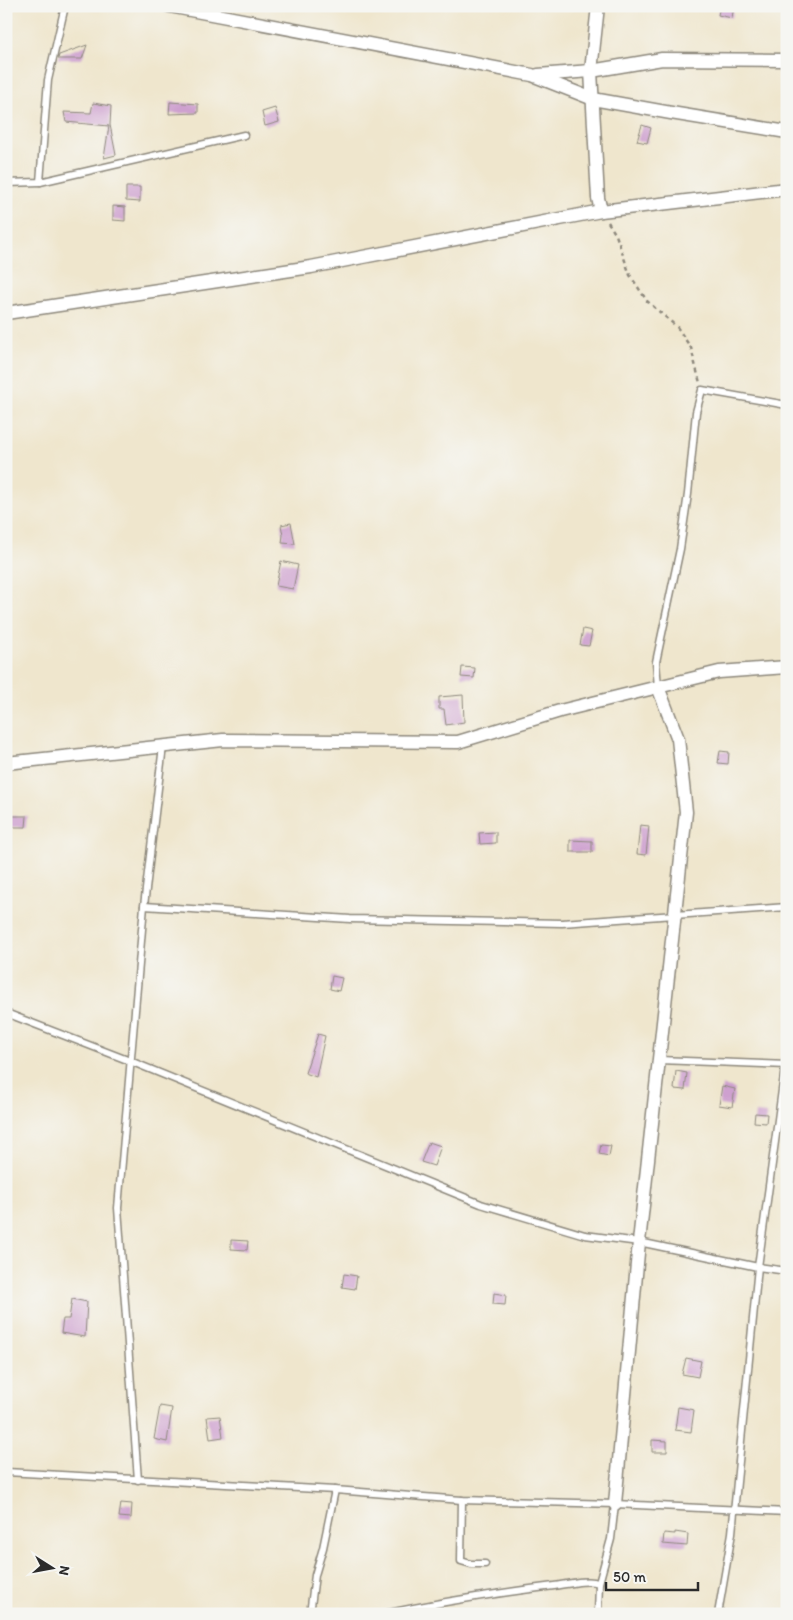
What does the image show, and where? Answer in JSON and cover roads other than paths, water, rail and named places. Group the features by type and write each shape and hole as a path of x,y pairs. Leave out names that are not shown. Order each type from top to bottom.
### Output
{"street":[{"path":"169,6 532,75 594,98 787,132"},
{"path":"598,6 591,71 600,210"},
{"path":"532,75 591,71 662,59 787,60"},
{"path":"6,313 311,267 600,210 787,189"},
{"path":"6,763 223,740 458,742 560,710 719,672 787,667"},
{"path":"615,1504 639,1242 686,812 678,739 658,686"}],"lane":[{"path":"40,182 48,80 65,6"},
{"path":"6,183 40,182 244,135"},
{"path":"658,686 656,662 680,548 688,494 696,412 702,390 787,405"},
{"path":"138,1480 118,1208 144,906 163,746"},
{"path":"144,906 350,919 562,924 787,907"},
{"path":"6,1012 480,1204 585,1235 639,1242 758,1267 787,1271"},
{"path":"718,1614 732,1533 758,1267 787,1053"},
{"path":"659,1060 786,1065"},
{"path":"6,1472 335,1490 462,1500 615,1504 787,1512"},
{"path":"310,1614 315,1575 323,1548 335,1490"},
{"path":"462,1500 461,1561 471,1564 486,1564"},
{"path":"598,1614 600,1584 612,1539 615,1504"},
{"path":"384,1614 441,1602 530,1589 595,1582 600,1584"}]}
